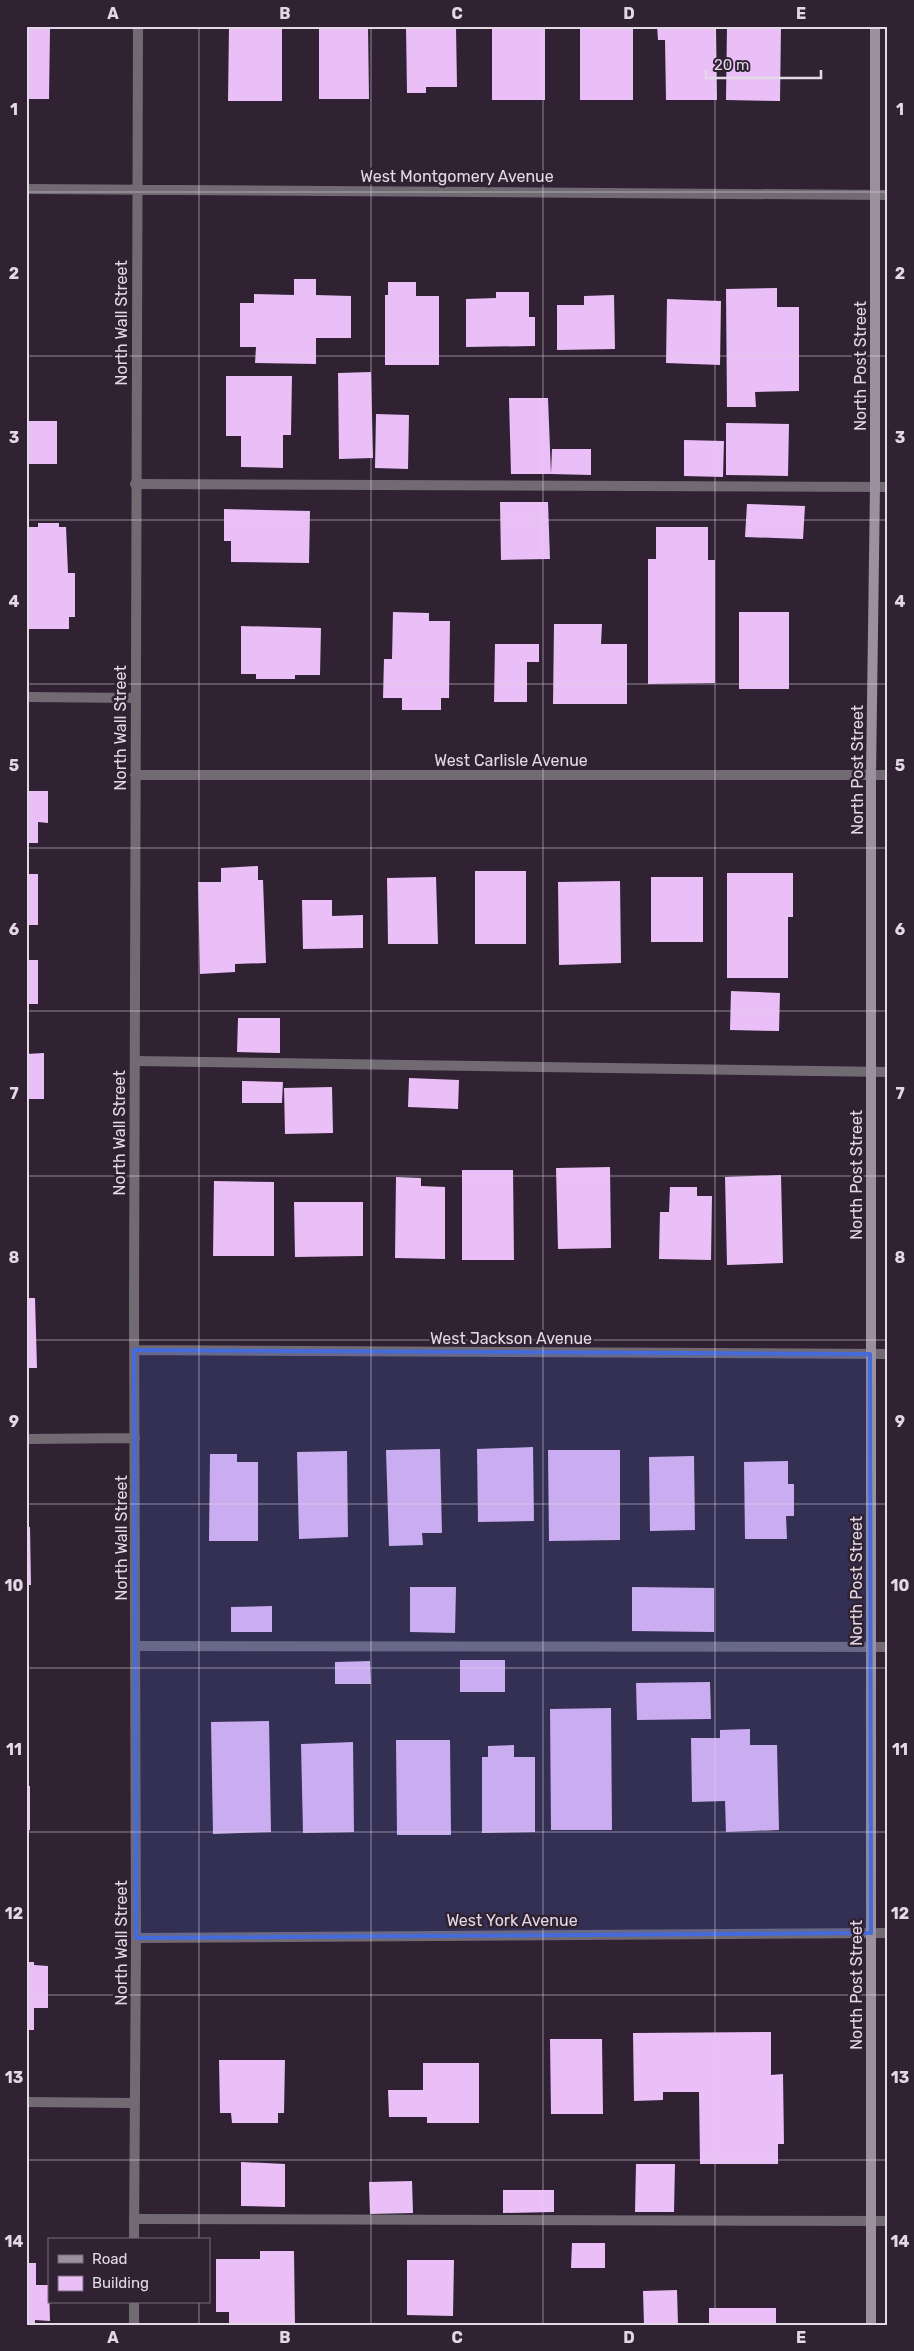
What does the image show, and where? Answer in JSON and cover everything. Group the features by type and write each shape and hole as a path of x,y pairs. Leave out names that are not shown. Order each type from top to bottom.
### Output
{"street":[{"name":"North Wall Street","path":"134,2238 137,1646 134,1350 135,484 138,26"},
{"name":"North Post Street","path":"871,2325 871,775 875,486 875,26"},
{"name":"West Montgomery Avenue","path":"26,189 888,195"},
{"path":"135,484 888,486"},
{"path":"26,697 136,698"},
{"name":"West Carlisle Avenue","path":"135,775 888,775"},
{"path":"134,1061 888,1072"},
{"name":"West Jackson Avenue","path":"134,1350 888,1354"},
{"path":"26,1438 135,1438"},
{"path":"137,1646 888,1647"},
{"name":"West York Avenue","path":"136,1938 888,1933"},
{"path":"26,2102 134,2103"},
{"path":"134,2219 888,2221"},
{"path":"134,2304 134,2325"}],"highlighted area":[{"path":"134,1350 870,1354 871,1933 136,1938"}],"building":[{"path":"229,26 282,26 282,101 228,101"},
{"path":"319,26 368,26 369,99 319,99"},
{"path":"406,26 456,26 457,87 426,87 426,93 407,93"},
{"path":"492,26 545,26 545,100 492,100"},
{"path":"580,26 633,26 633,100 580,100"},
{"path":"657,26 716,26 717,100 666,100 665,40 658,40"},
{"path":"727,26 781,26 780,101 726,100"},
{"path":"26,29 50,29 49,99 26,99"},
{"path":"294,279 316,279 316,295 351,296 351,338 316,338 316,364 255,363 256,347 240,347 240,303 254,303 254,294 294,295"},
{"path":"388,282 416,282 416,296 439,296 439,365 385,365 385,295 388,295"},
{"path":"777,288 777,307 799,307 799,391 755,392 756,407 727,407 726,289"},
{"path":"496,292 529,292 529,317 535,317 535,346 466,347 466,299 496,298"},
{"path":"614,295 615,349 557,350 557,305 584,305 584,296"},
{"path":"667,299 721,301 720,365 666,363"},
{"path":"371,372 373,458 339,459 338,373"},
{"path":"226,376 292,376 291,435 283,435 283,468 241,467 241,436 226,436"},
{"path":"509,398 548,398 551,474 511,474"},
{"path":"376,414 409,415 408,469 375,468"},
{"path":"26,421 57,421 57,464 26,464"},
{"path":"726,423 789,424 788,476 726,475"},
{"path":"684,440 724,441 723,477 684,476"},
{"path":"552,449 591,449 591,475 551,474"},
{"path":"500,502 548,502 550,559 501,560"},
{"path":"747,504 805,506 803,539 745,537"},
{"path":"224,509 310,511 309,563 231,562 231,541 224,541"},
{"path":"38,523 59,523 59,527 66,527 68,573 75,573 75,617 69,617 69,629 27,629 26,527 38,527"},
{"path":"656,527 708,527 708,560 715,560 715,683 648,684 648,559 656,559"},
{"path":"393,612 429,613 429,621 450,621 449,698 441,698 441,710 402,710 402,698 383,698 384,659 392,659"},
{"path":"739,612 789,612 789,689 739,689"},
{"path":"554,624 602,624 601,644 627,644 627,704 553,704"},
{"path":"241,626 321,628 320,675 295,675 295,679 256,679 256,674 241,674"},
{"path":"495,644 539,644 539,662 527,662 527,702 494,702"},
{"path":"26,791 48,791 48,823 38,822 38,843 26,843"},
{"path":"258,866 258,880 263,880 266,963 235,964 235,972 200,974 198,882 221,882 221,868"},
{"path":"475,871 526,871 526,944 475,944"},
{"path":"727,873 793,873 793,917 788,917 788,978 727,978"},
{"path":"26,874 38,874 38,925 26,925"},
{"path":"436,877 438,944 388,944 387,878"},
{"path":"651,877 703,877 703,942 651,942"},
{"path":"620,881 621,963 559,965 558,882"},
{"path":"302,900 332,900 332,916 363,915 363,948 303,949"},
{"path":"26,960 38,960 38,1004 26,1004"},
{"path":"731,991 780,993 779,1031 730,1030"},
{"path":"238,1018 280,1018 280,1053 237,1052"},
{"path":"44,1053 44,1099 26,1099 26,1054"},
{"path":"409,1078 459,1080 458,1109 408,1107"},
{"path":"242,1081 283,1082 282,1103 242,1103"},
{"path":"332,1087 333,1133 285,1134 284,1088"},
{"path":"610,1167 611,1248 558,1249 556,1168"},
{"path":"462,1170 513,1170 514,1260 462,1260"},
{"path":"781,1175 783,1263 727,1265 725,1177"},
{"path":"396,1177 421,1178 421,1186 445,1187 445,1259 395,1258"},
{"path":"214,1181 274,1182 274,1256 213,1256"},
{"path":"670,1187 697,1187 697,1196 712,1196 711,1260 659,1259 660,1212 669,1212"},
{"path":"294,1202 363,1202 363,1256 295,1257"},
{"path":"26,1298 35,1298 37,1368 26,1368"},
{"path":"533,1447 534,1521 478,1522 477,1449"},
{"path":"440,1449 442,1533 422,1533 423,1545 389,1546 386,1450"},
{"path":"548,1450 620,1450 620,1540 549,1541"},
{"path":"347,1451 348,1537 299,1539 297,1452"},
{"path":"210,1454 237,1454 237,1462 258,1462 258,1541 209,1541"},
{"path":"694,1456 695,1530 650,1531 649,1457"},
{"path":"788,1461 788,1484 794,1484 794,1516 786,1516 787,1539 745,1539 744,1462"},
{"path":"26,1527 30,1527 31,1585 26,1585"},
{"path":"410,1587 456,1587 455,1633 410,1632"},
{"path":"632,1587 714,1588 714,1632 632,1631"},
{"path":"272,1606 272,1632 231,1632 231,1607"},
{"path":"460,1660 505,1660 505,1692 460,1692"},
{"path":"370,1661 371,1684 335,1684 335,1662"},
{"path":"710,1682 711,1719 637,1720 636,1683"},
{"path":"611,1708 612,1830 551,1830 550,1709"},
{"path":"269,1721 271,1832 213,1834 211,1722"},
{"path":"26,1722 28,1722 28,1749 26,1749"},
{"path":"750,1729 750,1745 777,1745 779,1830 726,1832 725,1801 692,1802 691,1738 720,1738 720,1730"},
{"path":"396,1740 450,1740 451,1835 397,1835"},
{"path":"353,1742 354,1832 303,1833 301,1744"},
{"path":"514,1745 514,1757 535,1757 535,1832 482,1833 482,1757 488,1757 488,1746"},
{"path":"26,1786 30,1786 30,1830 26,1830"},
{"path":"26,1868 28,1868 28,1942 26,1942"},
{"path":"26,1962 34,1962 34,1965 48,1966 48,2008 34,2008 34,2030 26,2030"},
{"path":"771,2032 771,2075 783,2074 784,2144 778,2144 778,2164 700,2164 699,2092 663,2092 663,2100 634,2101 633,2033"},
{"path":"550,2039 602,2039 603,2114 551,2114"},
{"path":"219,2060 285,2060 284,2113 278,2113 278,2123 232,2123 231,2113 220,2113"},
{"path":"423,2063 479,2063 479,2123 427,2123 427,2117 389,2117 388,2090 423,2090"},
{"path":"241,2162 285,2164 285,2207 241,2206"},
{"path":"636,2164 675,2164 674,2212 635,2212"},
{"path":"412,2181 413,2213 370,2214 369,2182"},
{"path":"503,2190 554,2190 554,2212 503,2213"},
{"path":"572,2243 605,2243 605,2268 571,2268"},
{"path":"260,2251 294,2251 295,2325 229,2325 229,2312 216,2312 216,2259 260,2259"},
{"path":"407,2260 454,2260 453,2316 407,2315"},
{"path":"26,2263 36,2263 36,2285 48,2285 50,2321 35,2320 35,2325 26,2325"},
{"path":"677,2290 678,2325 644,2325 643,2291"},
{"path":"709,2308 776,2308 776,2325 709,2325"}]}
